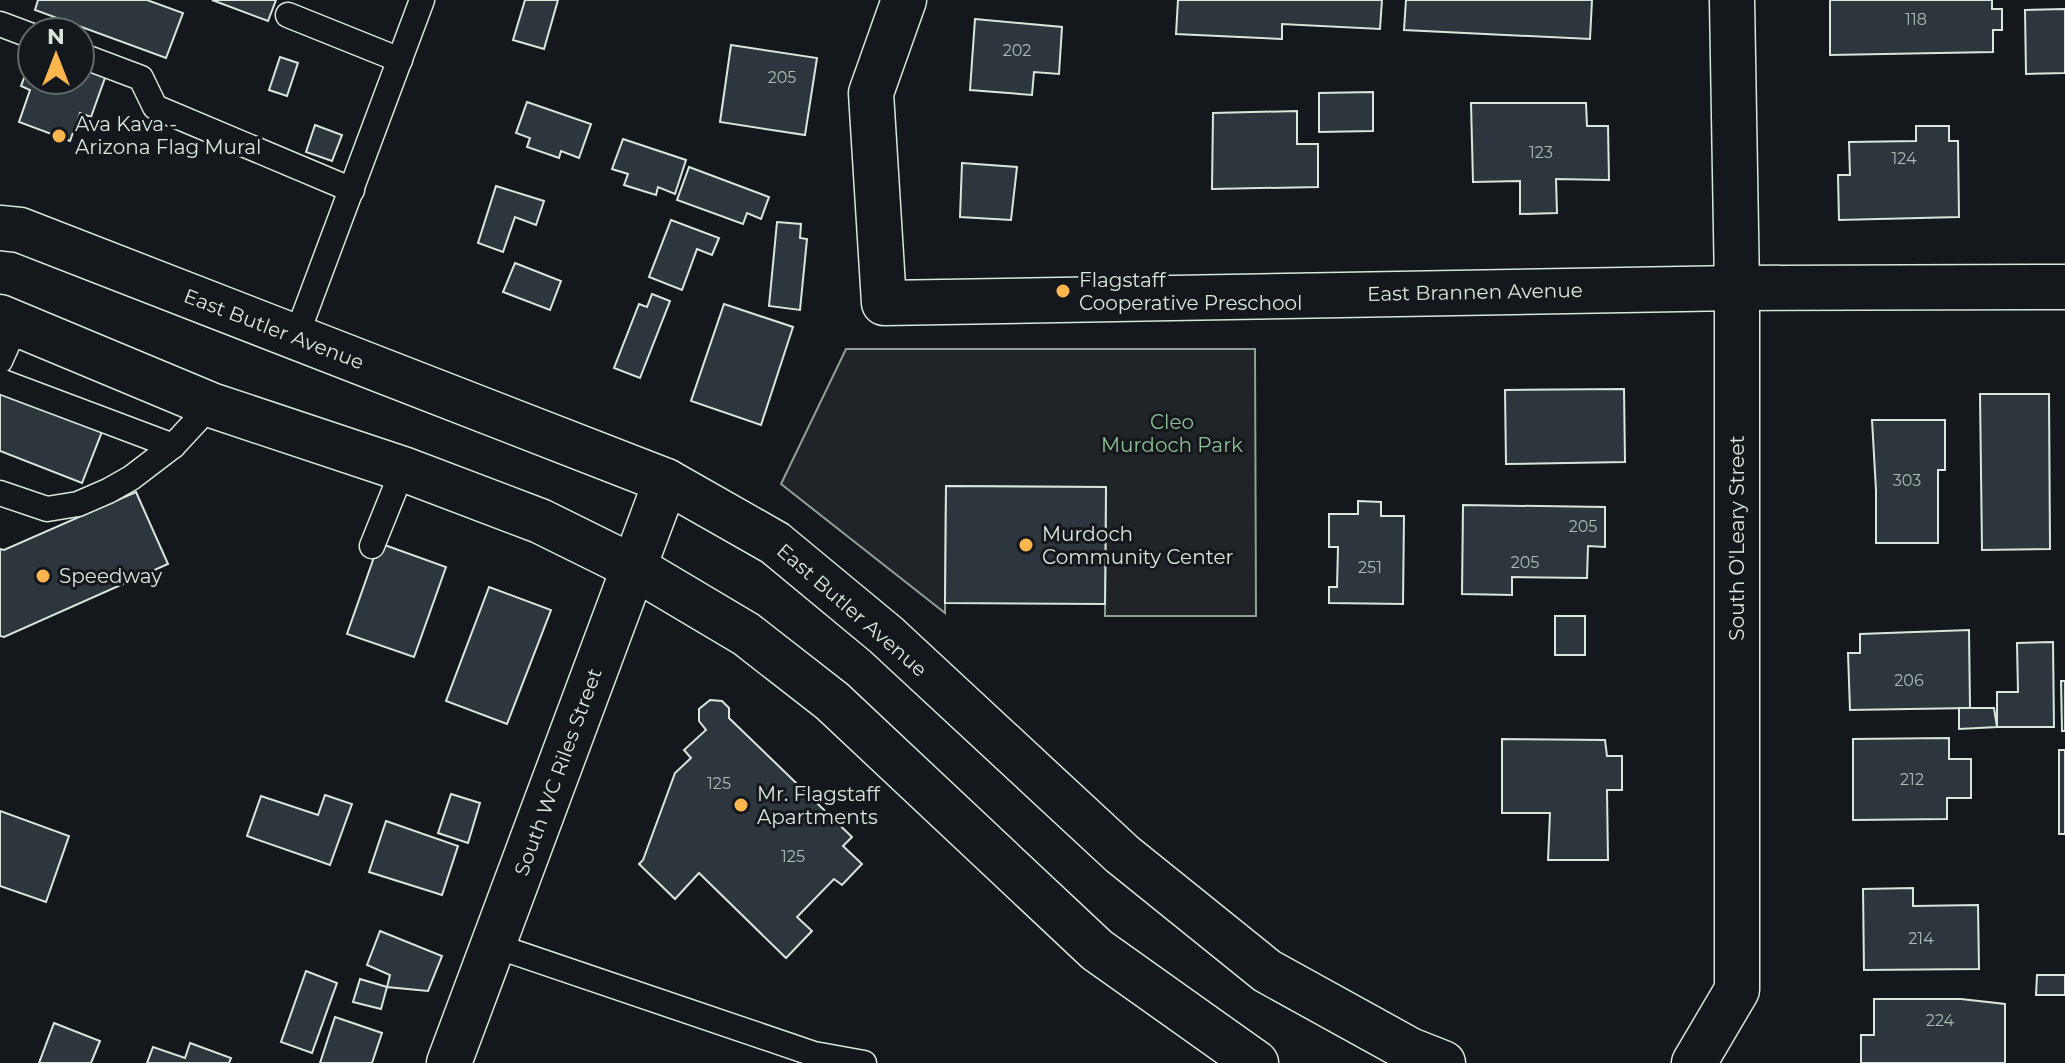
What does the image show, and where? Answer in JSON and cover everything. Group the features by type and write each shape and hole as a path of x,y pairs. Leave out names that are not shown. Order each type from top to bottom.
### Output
{"street":[{"name":"East Brannen Avenue","path":"904,0 871,93 884,303 1737,288 2065,287"},
{"name":"South O'Leary Street","path":"1694,1063 1737,990 1737,288 1732,0"},
{"name":"East Butler Avenue","path":"0,228 20,230 666,481 775,543 886,635 1122,854 1267,971 1410,1050 1443,1063"},
{"path":"6,334 403,469 540,521 635,568 746,634 832,701 1097,950 1256,1063"},
{"name":"South WC Riles Street","path":"449,1063 666,481"}],"lane":[{"path":"296,337 422,0"},
{"path":"288,15 400,60"},
{"path":"96,61 141,78 155,107 352,190"},
{"path":"0,381 173,446"},
{"path":"0,493 47,509 78,504 131,478 173,446 211,405"},
{"path":"372,546 403,469"},
{"path":"493,945 814,1054 864,1063"}],"green space":[{"name":"Cleo Murdoch Park","path":"846,349 1255,349 1256,616 1105,616 1106,487 946,486 945,613 781,484"}],"building":[{"path":"38,0 147,0 183,13 166,58 96,32 96,16 51,16 35,10"},
{"path":"212,0 276,0 268,21"},
{"path":"525,0 558,0 544,49 513,40"},
{"path":"1178,0 1382,0 1380,29 1282,24 1282,39 1176,34"},
{"path":"1406,0 1592,0 1590,39 1404,30"},
{"path":"1830,0 1992,0 1992,9 2002,9 2002,30 1993,30 1993,52 1830,55"},
{"path":"2065,9 2065,73 2026,74 2025,10"},
{"path":"975,19 1062,27 1059,74 1034,72 1032,95 970,90"},
{"path":"731,45 817,58 805,135 720,122"},
{"path":"280,57 298,63 287,96 269,90"},
{"path":"96,72 106,75 91,117 80,113 70,141 19,122 28,96 96,96"},
{"path":"1373,92 1373,131 1319,132 1319,93"},
{"path":"527,102 591,124 579,158 561,151 559,158 527,147 530,138 516,133"},
{"path":"1471,103 1586,103 1587,126 1608,126 1609,180 1556,179 1557,213 1520,214 1520,181 1473,182"},
{"path":"1297,111 1297,144 1318,144 1318,187 1212,189 1213,113"},
{"path":"315,125 342,135 332,161 306,152"},
{"path":"1916,126 1949,126 1949,141 1958,141 1959,217 1839,220 1838,175 1850,175 1849,142 1916,141"},
{"path":"623,139 686,160 675,194 658,187 656,195 624,185 628,174 612,169"},
{"path":"962,163 1017,167 1011,220 960,217"},
{"path":"689,167 769,197 761,219 747,213 743,224 677,200"},
{"path":"496,186 544,201 536,225 515,217 503,252 478,243"},
{"path":"671,220 719,238 712,255 697,249 682,290 649,277"},
{"path":"777,222 801,224 800,238 807,239 800,310 769,306"},
{"path":"515,263 561,281 550,310 503,292"},
{"path":"652,294 670,301 640,378 614,368 639,304 647,307"},
{"path":"724,304 793,327 761,425 691,401"},
{"path":"0,389 103,429 82,483 0,451"},
{"path":"1624,389 1625,462 1506,464 1505,390"},
{"path":"1980,394 2049,394 2050,549 1982,550"},
{"path":"1872,420 1945,420 1945,470 1938,470 1938,543 1876,543"},
{"name":"Murdoch Community Center","path":"946,486 1106,487 1105,604 945,603"},
{"path":"136,492 168,564 4,637 0,636 0,549 4,550"},
{"path":"1358,501 1381,502 1381,516 1404,516 1403,604 1329,603 1329,587 1337,587 1338,547 1329,547 1329,514 1358,514"},
{"path":"1463,505 1605,507 1605,547 1588,546 1587,578 1512,577 1512,595 1462,594"},
{"path":"379,543 446,567 414,657 347,634"},
{"path":"489,587 551,610 507,724 446,701"},
{"path":"1555,616 1585,616 1585,655 1555,655"},
{"path":"1969,630 1970,708 1850,710 1848,653 1860,653 1860,634"},
{"path":"2053,642 2054,727 1997,727 1997,692 2018,692 2017,643"},
{"path":"2061,681 2065,681 2065,731 2062,731"},
{"name":"Mr. Flagstaff Apartments","path":"710,700 722,701 729,708 729,718 852,837 843,846 862,864 842,885 834,879 797,917 812,931 786,958 699,873 675,899 639,864 675,773 691,758 684,750 706,730 699,721 699,709"},
{"path":"1959,708 1994,708 1997,727 1959,729"},
{"path":"1949,738 1949,759 1971,759 1971,798 1947,798 1947,819 1853,820 1853,739"},
{"path":"1502,739 1605,740 1607,756 1622,756 1622,790 1607,790 1608,860 1548,860 1550,813 1502,813"},
{"path":"2059,750 2065,750 2065,834 2059,834"},
{"path":"451,794 480,803 468,843 438,833"},
{"path":"325,795 352,804 330,865 247,836 261,796 318,815"},
{"path":"0,811 69,836 46,902 0,886"},
{"path":"386,821 458,846 442,895 369,872"},
{"path":"1913,888 1913,906 1978,905 1979,969 1864,970 1863,889"},
{"path":"380,931 442,956 428,991 387,987 390,975 367,965"},
{"path":"306,971 337,983 312,1053 281,1042"},
{"path":"2037,975 2065,975 2065,995 2036,995"},
{"path":"360,979 387,987 381,1009 353,1002"},
{"path":"1874,999 1961,999 2005,1004 2005,1063 1861,1063 1861,1035 1874,1035"},
{"path":"335,1017 382,1033 372,1063 320,1063"},
{"path":"54,1023 100,1041 91,1063 39,1063"},
{"path":"190,1043 231,1058 229,1063 147,1063 153,1047 185,1058"}],"place":[{"name":"Ava Kava - Arizona Flag Mural","path":"59,136"},
{"name":"Flagstaff Cooperative Preschool","path":"1063,291"},
{"name":"Murdoch Community Center","path":"1026,545"},
{"name":"Speedway","path":"43,576"},
{"name":"Mr. Flagstaff Apartments","path":"741,805"}]}
